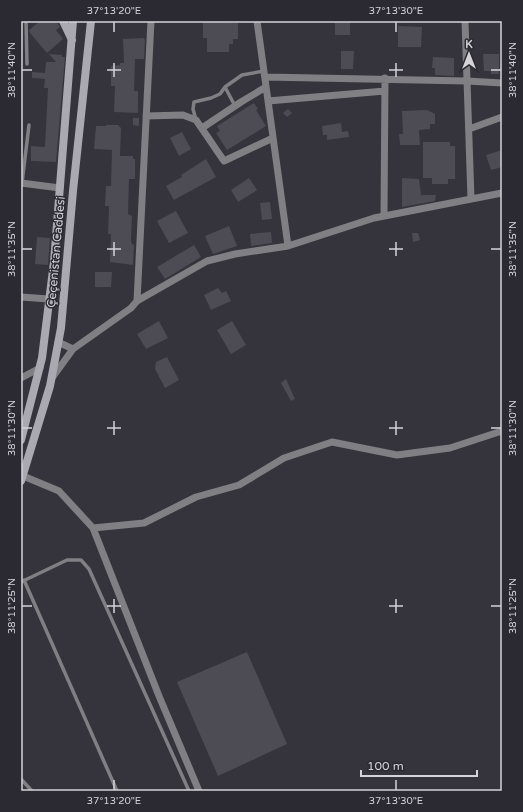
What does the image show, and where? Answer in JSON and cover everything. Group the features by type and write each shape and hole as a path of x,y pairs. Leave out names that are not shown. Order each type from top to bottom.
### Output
{"main road":[{"path":"62,21 73,41"},
{"name":"Çeçenistan Caddesi","path":"21,440 40,368 49,299 73,41 73,21"},
{"name":"Çeçenistan Caddesi","path":"22,478 35,439 52,378 58,342 64,301 66,261 91,21"},
{"path":"90,35 95,21"}],"street":[{"path":"137,301 151,21"},
{"path":"257,21 288,246"},
{"path":"465,21 471,199"},
{"path":"265,74 502,83"},
{"path":"384,216 385,78"},
{"path":"202,128 266,87"},
{"path":"268,101 385,91"},
{"path":"146,116 183,115 196,120 224,161 273,138"},
{"path":"469,129 502,117"},
{"path":"21,183 60,188"},
{"path":"52,378 73,348 130,308 137,301 207,261 235,254 288,246 384,216 502,193"},
{"path":"21,297 49,299"},
{"path":"58,342 73,348"},
{"path":"21,378 40,368"},
{"path":"93,528 144,523 196,497 239,485 284,458 332,442 397,455 450,448 502,431"},
{"path":"22,478 59,492 93,528 158,696 200,791"}],"lane":[{"path":"26,21 27,64"},
{"path":"196,120 193,109 194,102 220,94 225,87 242,75 265,74"},
{"path":"225,87 235,106"},
{"path":"21,183 29,125"},
{"path":"117,791 22,581 67,560 81,560 89,569 189,791"},
{"path":"21,779 32,791"}],"building":[{"path":"40,21 56,21 60,27 56,30 63,39 47,53 29,30"},
{"path":"203,21 238,23 238,39 233,39 233,44 229,44 229,52 207,52 207,38 203,38"},
{"path":"335,21 350,21 350,35 335,35"},
{"path":"398,26 422,27 421,47 398,47"},
{"path":"144,38 144,59 135,59 134,91 138,91 138,113 114,112 115,86 111,86 111,66 124,63 123,39"},
{"path":"341,51 354,51 353,69 341,69"},
{"path":"49,54 62,55 62,57 65,57 56,162 31,161 31,146 45,147 48,88 44,88 45,79 32,78 32,72 45,73 46,62 56,62"},
{"path":"483,54 499,54 499,74 491,74 491,71 484,71"},
{"path":"433,57 454,58 454,76 435,75 435,68 432,68"},
{"path":"254,103 258,109 256,110 266,126 227,150 216,133 220,131 217,126"},
{"path":"288,109 292,113 287,117 283,113"},
{"path":"427,110 435,114 435,124 430,124 430,129 419,130 420,145 400,145 399,134 403,134 402,111"},
{"path":"133,118 139,118 139,126 133,125"},
{"path":"341,123 342,132 348,131 349,137 327,140 327,135 323,135 322,126"},
{"path":"118,125 121,128 120,156 133,156 133,159 135,159 135,179 129,179 128,214 132,216 131,241 134,245 133,265 110,262 111,234 108,234 109,206 105,206 106,186 111,186 112,150 94,149 96,126"},
{"path":"182,132 191,149 179,156 170,138"},
{"path":"423,142 450,142 450,146 455,146 455,179 448,179 448,184 432,184 432,178 423,178"},
{"path":"502,150 502,167 491,170 486,155"},
{"path":"206,159 216,177 174,200 166,186 182,177 181,175"},
{"path":"249,178 257,190 238,202 231,190"},
{"path":"402,178 419,179 421,195 436,195 435,201 402,207"},
{"path":"270,202 272,219 262,220 260,203"},
{"path":"176,211 188,233 169,243 157,221"},
{"path":"229,226 237,246 213,254 205,236"},
{"path":"271,232 272,243 251,246 250,234"},
{"path":"412,233 418,233 420,240 413,242"},
{"path":"37,237 50,238 48,265 35,264"},
{"path":"194,245 201,257 165,279 157,267"},
{"path":"95,272 112,272 111,287 95,287"},
{"path":"218,288 222,293 226,291 231,301 211,310 204,295"},
{"path":"159,321 168,338 146,349 137,334"},
{"path":"232,321 246,345 231,354 217,330"},
{"path":"167,357 179,380 165,388 155,369 156,362"},
{"path":"286,379 295,399 291,401 281,383"},
{"path":"247,652 287,744 218,776 177,682"}]}
